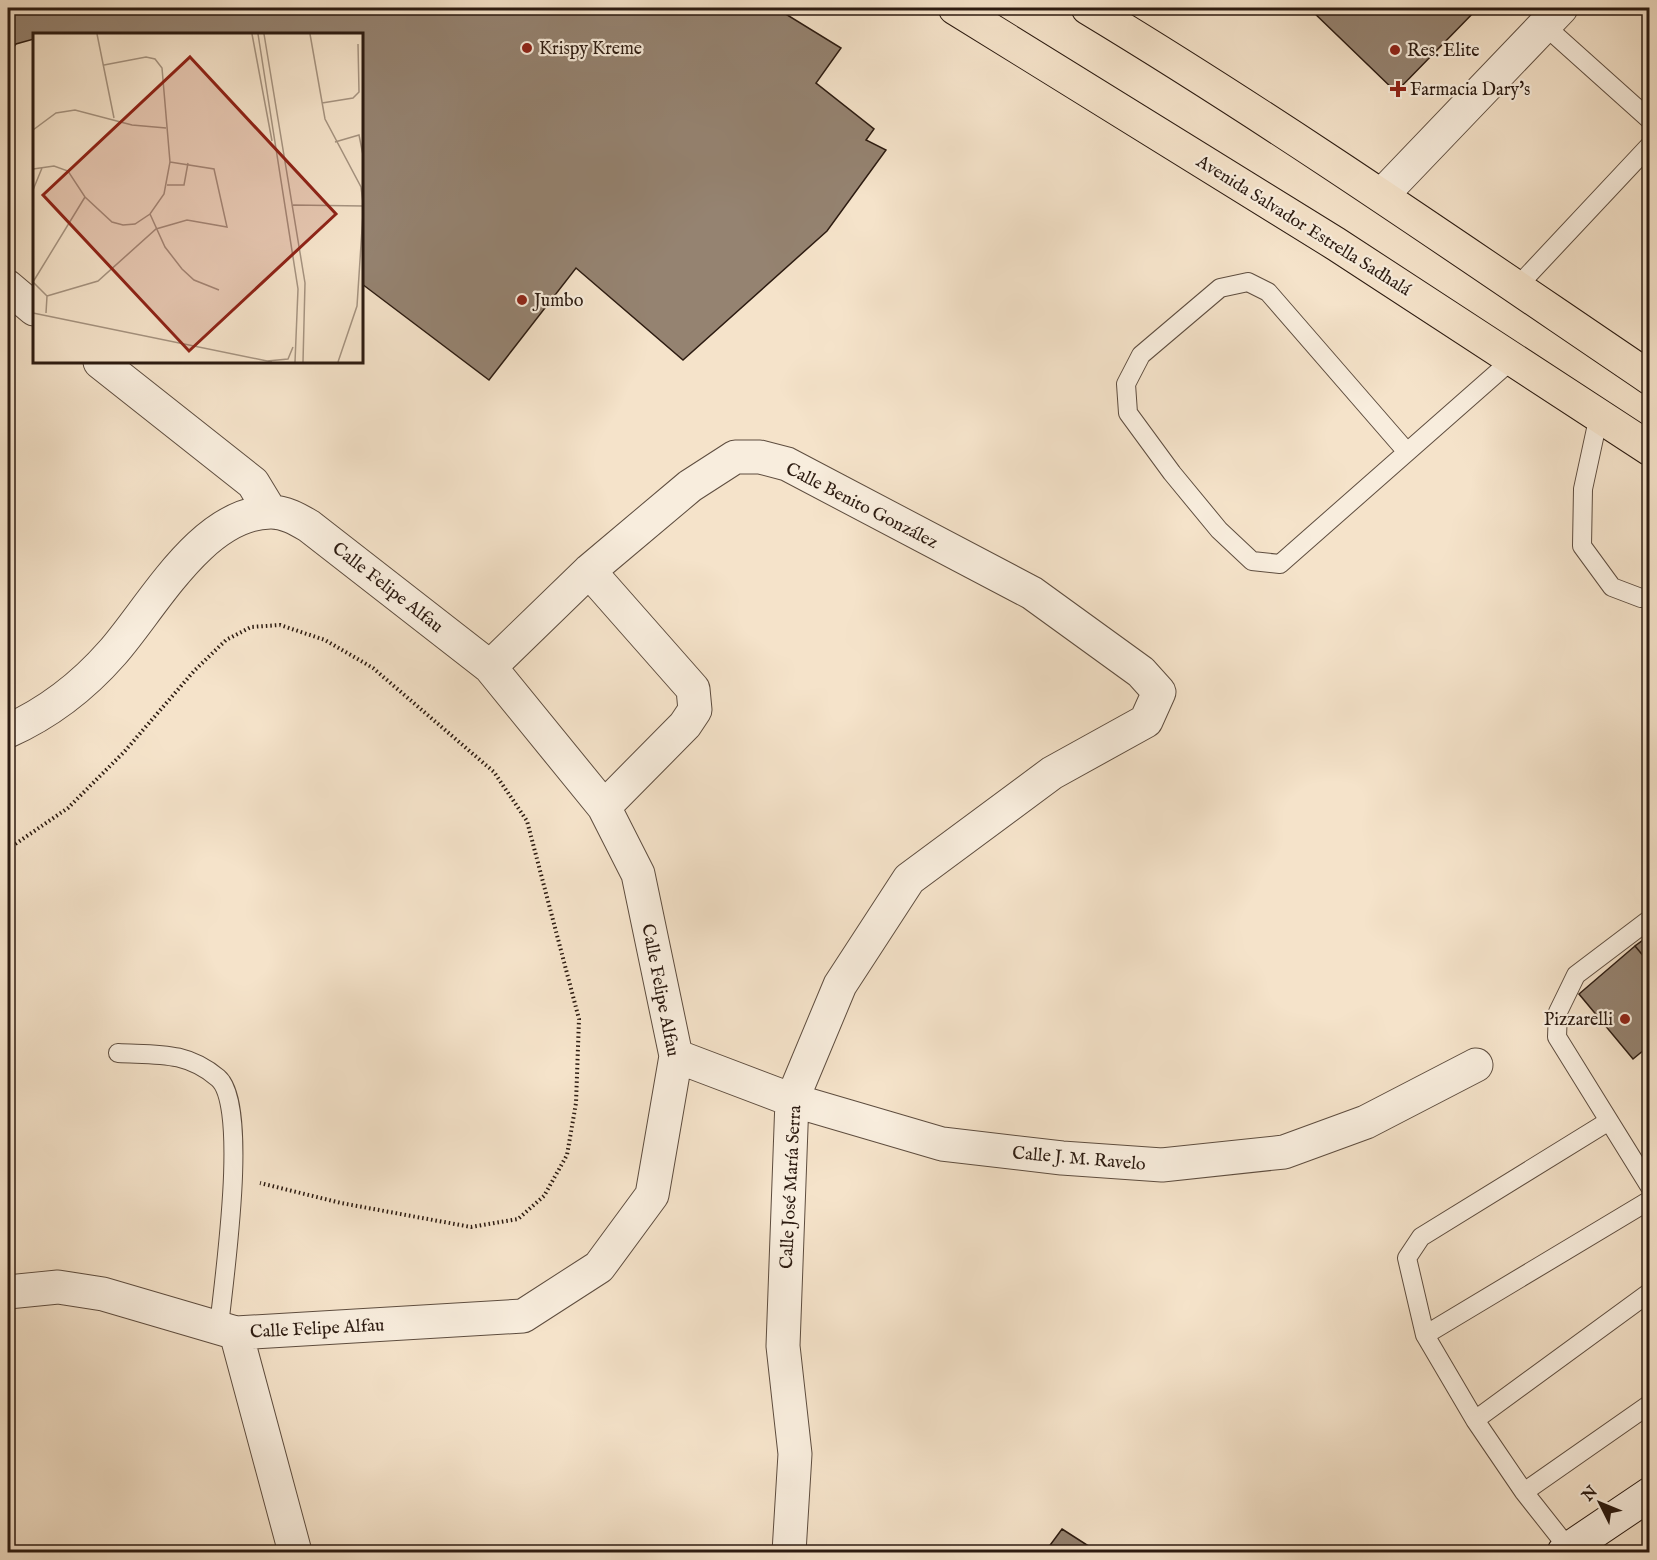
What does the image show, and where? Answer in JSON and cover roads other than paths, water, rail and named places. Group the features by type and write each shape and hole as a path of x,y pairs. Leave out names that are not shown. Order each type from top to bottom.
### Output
{"highway":[{"name":"Avenida Salvador Estrella Sadhalá","path":"955,8 1514,358 1650,449"},
{"path":"1088,8 1165,54 1382,195 1515,289 1647,371"}],"street":[{"path":"1382,195 1552,16"},
{"path":"8,287 33,308"},
{"path":"8,731 34,720 76,689 112,653 196,548 220,529 248,517 270,512 253,483 101,363"},
{"name":"Calle Benito González","path":"490,667 589,571 690,486 735,457 760,458 787,464 1032,593 1141,672 1159,692"},
{"name":"Calle Felipe Alfau","path":"8,1293 58,1287 103,1294 227,1330 523,1316 599,1267 652,1195 676,1056 638,874 604,807 490,667 309,526 289,515 270,512"},
{"path":"589,571 693,689 695,711 685,725 604,807"},
{"name":"Calle José María Serra","path":"789,1552 795,1454 783,1346 792,1100 840,985 909,879 1052,773 1146,721 1159,692"},
{"name":"Calle J. M. Ravelo","path":"676,1056 792,1100 942,1144 1062,1158 1162,1165 1284,1152 1366,1122 1476,1065"},
{"path":"227,1330 295,1552"},
{"path":"1566,1551 1650,1494"}],"lane":[{"path":"1552,16 1650,120"},
{"path":"1515,289 1650,145"},
{"path":"1407,452 1268,292 1248,282 1220,288 1141,355 1126,384 1128,413 1172,473 1219,530 1252,561 1280,564 1514,358"},
{"path":"1599,415 1583,489 1582,546 1612,587 1641,598 1650,596"},
{"path":"1647,1177 1557,1037 1558,1012 1576,975 1650,919"},
{"path":"118,1053 184,1057 220,1079 232,1108 233,1174 227,1330"},
{"path":"1566,1551 1475,1420 1425,1335 1407,1258 1421,1236 1609,1121"},
{"path":"1425,1335 1650,1200"},
{"path":"1475,1420 1650,1292"},
{"path":"1524,1492 1650,1404"}],"place":[{"name":"Krispy Kreme","path":"527,48"},
{"name":"Res. Elite","path":"1395,50"},
{"name":"Farmacia Dary's","path":"1398,89"},
{"name":"Jumbo","path":"522,300"},
{"name":"Pizzarelli","path":"1625,1019"}]}
